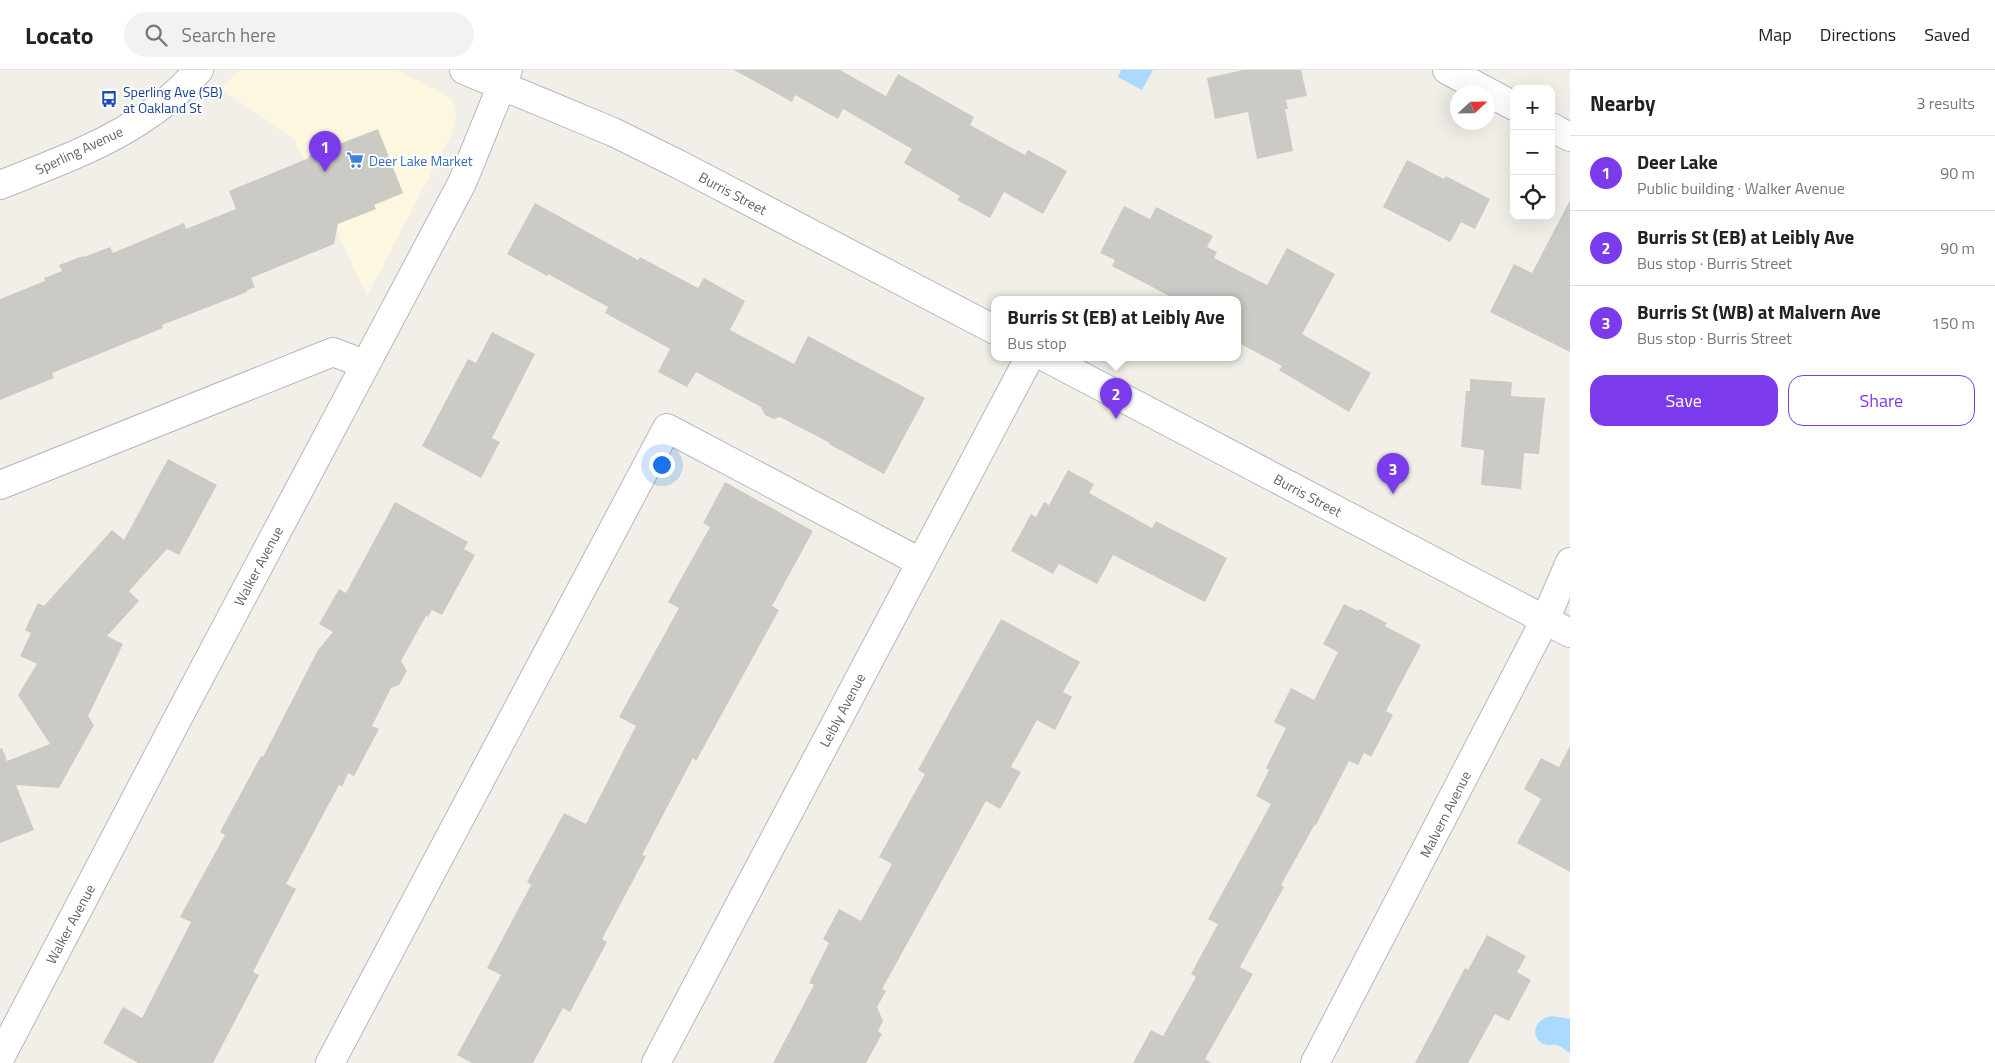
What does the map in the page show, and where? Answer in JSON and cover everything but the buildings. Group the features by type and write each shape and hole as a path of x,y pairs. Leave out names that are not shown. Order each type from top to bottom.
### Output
{"street":[{"name":"Sperling Avenue","path":"0,185 73,156 150,114 176,94 199,70"},
{"name":"Burris Street","path":"464,70 506,78 670,160 991,328"},
{"path":"1447,70 1510,104"},
{"name":"Walker Avenue","path":"0,1058 364,364 462,183 506,78"},
{"path":"1555,128 1570,137"},
{"path":"0,485 333,352 364,364"},
{"name":"Leibly Avenue","path":"656,1063 1027,361"},
{"name":"Burris Street","path":"1053,361 1570,633"},
{"path":"330,1063 667,428 920,562"},
{"name":"Malvern Avenue","path":"1315,1063 1545,620 1570,562"}],"shaded area":[{"path":"240,70 396,70 447,95 452,101 456,117 452,133 367,296 294,139 221,89"}],"water":[{"path":"1121,70 1153,70 1142,90 1118,77"},
{"path":"1552,1016 1570,1019 1570,1053 1561,1047 1544,1044 1536,1036 1535,1030 1539,1022"}],"place":[{"name":"Sperling Ave (SB) at Oakland St","path":"109,99"},
{"name":"Deer Lake Market","path":"355,160"},
{"name":"Deer Lake","path":"325,172"},
{"name":"Burris St (EB) at Leibly Ave","path":"1116,419"},
{"name":"Burris St (WB) at Malvern Ave","path":"1393,494"}]}
